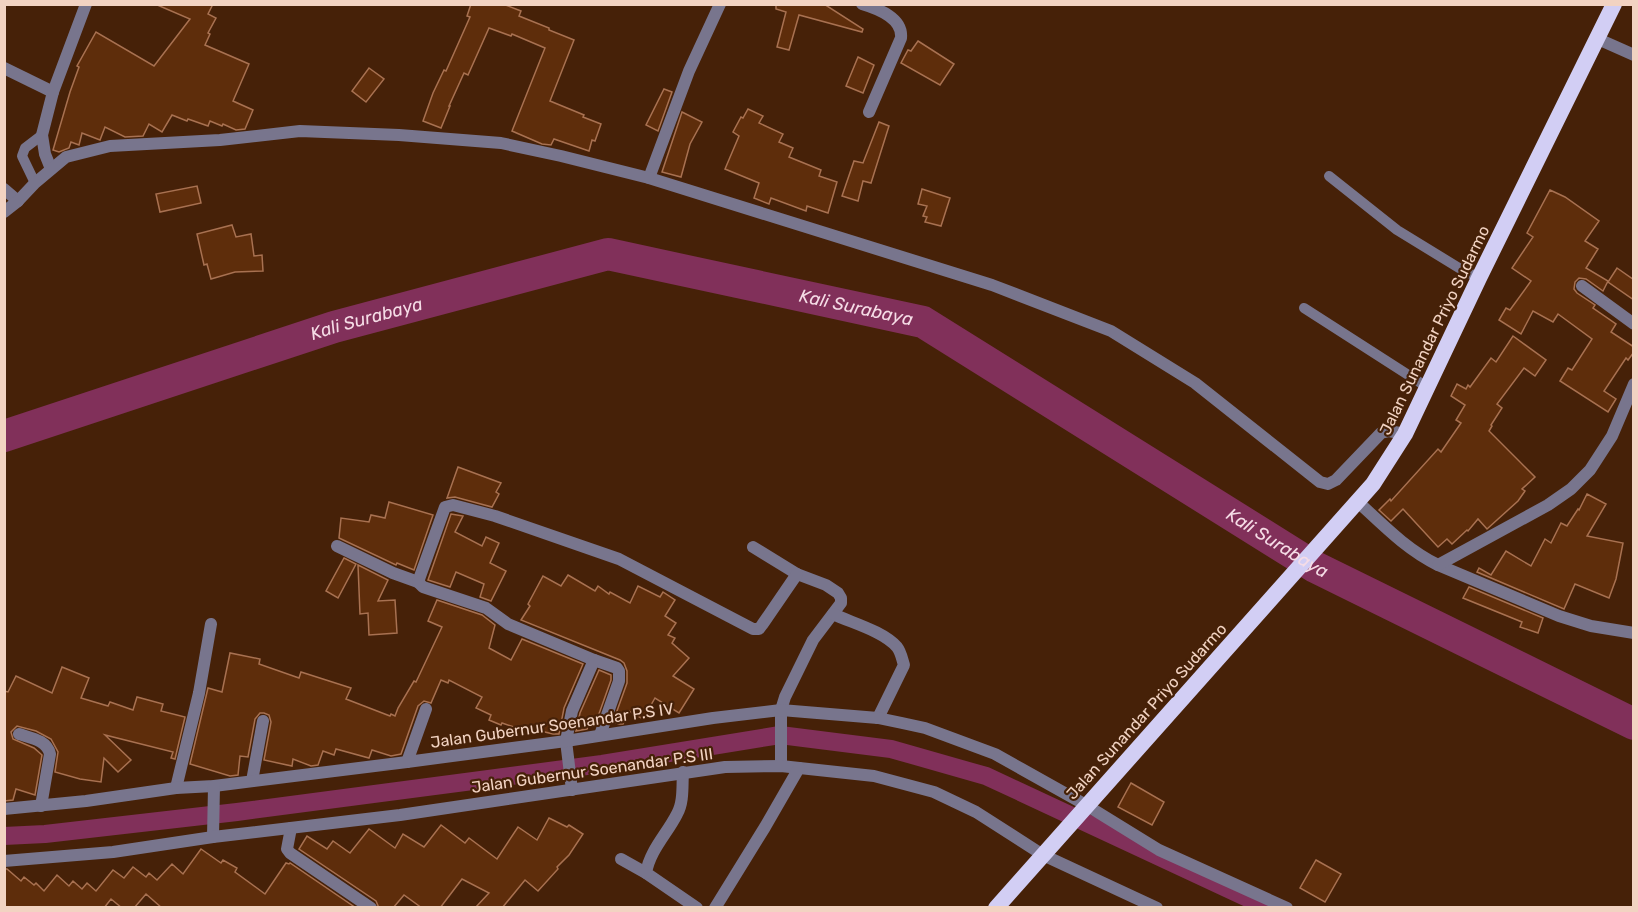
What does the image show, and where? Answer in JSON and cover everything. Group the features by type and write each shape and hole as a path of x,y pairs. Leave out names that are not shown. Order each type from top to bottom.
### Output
{"highway":[{"name":"Jalan Sunandar Priyo Sudarmo","path":"996,908 1373,484 1405,434 1614,4"}],"street":[{"path":"51,169 45,154 42,135 53,92 86,4"},
{"path":"650,178 689,71 720,4"},
{"path":"862,4 883,9 897,21 902,31 902,38 869,112"},
{"path":"1598,39 1634,55"},
{"path":"4,68 53,92"},
{"path":"4,212 66,157 110,146 220,140 300,131 399,135 501,143 650,178 992,285 1111,331 1195,383 1320,482 1328,484 1336,480 1381,434 1389,431 1405,434"},
{"path":"4,189 18,201"},
{"path":"1582,286 1634,324"},
{"path":"1438,565 1571,489 1590,470 1612,436 1634,384"},
{"path":"418,582 445,507 453,505 495,516 619,559 753,629 759,629 797,574"},
{"path":"1354,506 1421,557 1438,565 1560,616 1591,626 1634,633"},
{"path":"337,546 393,573 418,582 423,587 486,608 508,624 594,660 613,665 619,672 619,681 600,735"},
{"path":"753,547 797,574 826,585 841,598 841,603 813,640 785,697 781,714 781,766"},
{"path":"833,614 885,637 898,648 902,656 904,665 878,718"},
{"path":"176,788 199,693 211,624"},
{"path":"571,785 566,744 572,711 594,660"},
{"path":"407,762 426,709"},
{"name":"Jalan Gubernur Soenandar P.S IV","path":"4,809 86,801 176,788 214,790 252,781 566,744 600,735 712,718 781,714 878,718 925,728 995,754 1083,809 1159,850 1287,908"},
{"path":"252,781 263,721"},
{"path":"19,734 49,747 50,754 41,806"},
{"name":"Jalan Gubernur Soenandar P.S III","path":"4,861 113,852 213,832 291,828 400,815 571,785 725,767 781,766 874,776 934,792 1157,908"},
{"path":"715,908 799,768"},
{"path":"646,873 653,853 678,813 683,772"},
{"path":"213,832 214,790"},
{"path":"291,828 287,849 290,853 371,908"},
{"path":"621,859 696,907"}],"lane":[{"path":"35,183 22,156 25,148 42,135"},
{"path":"1329,176 1397,230 1479,278"},
{"path":"1304,308 1427,387"}],"building":[{"path":"155,4 213,4 208,14 216,18 205,45 249,64 233,101 253,110 245,129 236,130 210,121 208,126 172,115 162,132 149,124 143,136 125,137 105,127 100,140 82,133 79,145 71,142 69,148 59,152 53,150 79,67 77,66 96,32 154,66 190,19"},
{"path":"471,4 503,4 521,11 519,16 574,40 550,101 601,124 589,151 554,139 551,145 542,144 512,131 545,48 512,34 511,36 489,28 468,75 464,73 441,128 423,121 433,93 444,70 446,71 470,17 467,16"},
{"path":"776,4 824,4 863,29 862,32 799,15 789,50 777,47 786,12 776,9"},
{"path":"918,41 954,64 940,85 901,63 908,50 911,51"},
{"path":"858,57 874,65 863,93 846,86"},
{"path":"369,68 384,79 366,102 352,91"},
{"path":"664,89 672,92 658,131 646,125"},
{"path":"748,109 763,116 759,123 783,134 779,142 793,148 789,157 821,170 819,176 837,182 828,213 807,206 806,211 771,198 769,204 754,198 759,183 725,169 739,136 733,132"},
{"path":"682,112 702,122 690,144 681,177 662,172"},
{"path":"879,122 889,126 871,183 863,181 858,201 842,196 854,161 863,163"},
{"path":"197,186 201,203 160,212 156,194"},
{"path":"922,189 950,198 941,226 925,222 927,217 923,216 927,206 918,204"},
{"path":"1550,190 1565,197 1599,221 1585,241 1598,249 1586,268 1608,281 1603,291 1586,279 1579,278 1575,282 1574,289 1595,305 1593,308 1616,324 1611,332 1634,347 1634,352 1628,360 1626,358 1604,391 1616,399 1608,412 1560,381 1568,368 1572,370 1592,339 1558,314 1553,322 1533,311 1521,334 1499,320 1506,308 1510,310 1531,281 1512,268 1533,237 1527,233"},
{"path":"232,225 236,237 251,234 254,256 262,255 263,271 235,272 211,279 207,264 204,265 197,234"},
{"path":"1617,268 1634,280 1634,300 1608,282"},
{"path":"1513,336 1546,360 1535,376 1524,368 1497,404 1502,408 1489,431 1535,477 1522,489 1525,491 1518,501 1487,529 1478,519 1452,544 1447,539 1438,547 1403,509 1391,521 1379,510 1390,499 1391,501 1438,449 1441,452 1461,423 1456,420 1465,405 1451,396 1457,384 1466,389 1468,385 1470,387 1491,358 1496,362"},
{"path":"458,467 501,483 496,492 499,494 492,507 455,497 447,498"},
{"path":"1587,494 1606,504 1587,536 1623,543 1616,579 1609,598 1575,584 1564,609 1477,572 1479,568 1491,575 1506,551 1531,566 1545,539 1551,543 1561,523 1567,526"},
{"path":"389,502 433,515 414,570 397,563 396,565 339,538 341,518 369,522 371,515 385,518"},
{"path":"451,514 463,516 455,532 482,546 486,537 499,543 490,563 506,571 491,601 480,597 484,584 456,572 450,587 428,580"},
{"path":"344,558 356,564 338,598 326,591"},
{"path":"358,565 388,580 378,601 395,600 397,633 369,635 368,613 360,614"},
{"path":"568,575 595,591 598,586 609,594 610,592 630,603 638,586 660,597 663,592 675,600 665,616 676,623 668,635 675,638 672,643 689,658 673,676 694,689 679,713 655,698 643,719 629,711 623,724 613,722 627,683 624,663 521,620 543,576 561,586"},
{"path":"1469,587 1543,618 1538,633 1520,627 1522,622 1463,598"},
{"path":"437,600 482,615 495,625 489,648 511,660 522,639 583,664 564,708 559,734 524,727 523,730 489,720 491,715 476,708 482,697 449,680 448,683 441,680 431,703 424,701 418,706 401,754 391,756 372,750 369,758 336,749 334,755 323,751 318,765 311,766 293,759 292,766 264,760 271,722 269,715 260,713 255,719 248,757 240,756 238,775 230,776 190,764 208,688 222,692 230,653 260,659 259,664 299,678 301,672 351,688 346,699 395,716 414,681 416,682 442,627 428,621"},
{"path":"62,667 89,678 81,698 108,706 110,702 133,710 137,697 163,704 161,711 185,717 175,759 171,758 173,752 105,735 131,760 118,772 104,758 101,782 80,779 55,772 58,752 51,739 36,731 17,726 11,732 13,739 34,748 42,755 35,795 16,789 13,800 4,801 4,691 8,692 16,676 52,693"},
{"path":"599,670 611,675 611,680 595,725 590,723 587,729 576,731 580,713"},
{"path":"1131,783 1164,802 1152,825 1118,807"},
{"path":"549,818 567,827 569,825 583,834 569,855 557,867 558,869 538,891 525,880 502,908 475,908 489,893 462,879 440,908 422,908 404,895 393,908 379,908 376,901 299,849 307,836 327,849 333,841 350,853 369,829 395,848 403,834 424,847 441,825 465,843 469,838 497,859 518,827 537,840"},
{"path":"201,849 221,863 223,860 237,868 235,872 265,894 286,863 290,863 356,908 162,908 146,894 134,908 122,908 111,899 104,908 4,908 4,869 21,881 24,877 34,885 36,883 44,891 57,875 69,886 73,881 82,889 87,883 96,891 113,870 124,878 133,867 146,877 149,873 157,880 172,864 183,874"},
{"path":"1316,860 1341,874 1325,902 1300,888"}],"waterway":[{"name":"Kali Surabaya","path":"4,436 334,327 608,254 923,322 1315,567 1634,724"},
{"path":"4,836 45,834 237,812 602,764 780,735 891,749 986,776 1269,908"}]}
